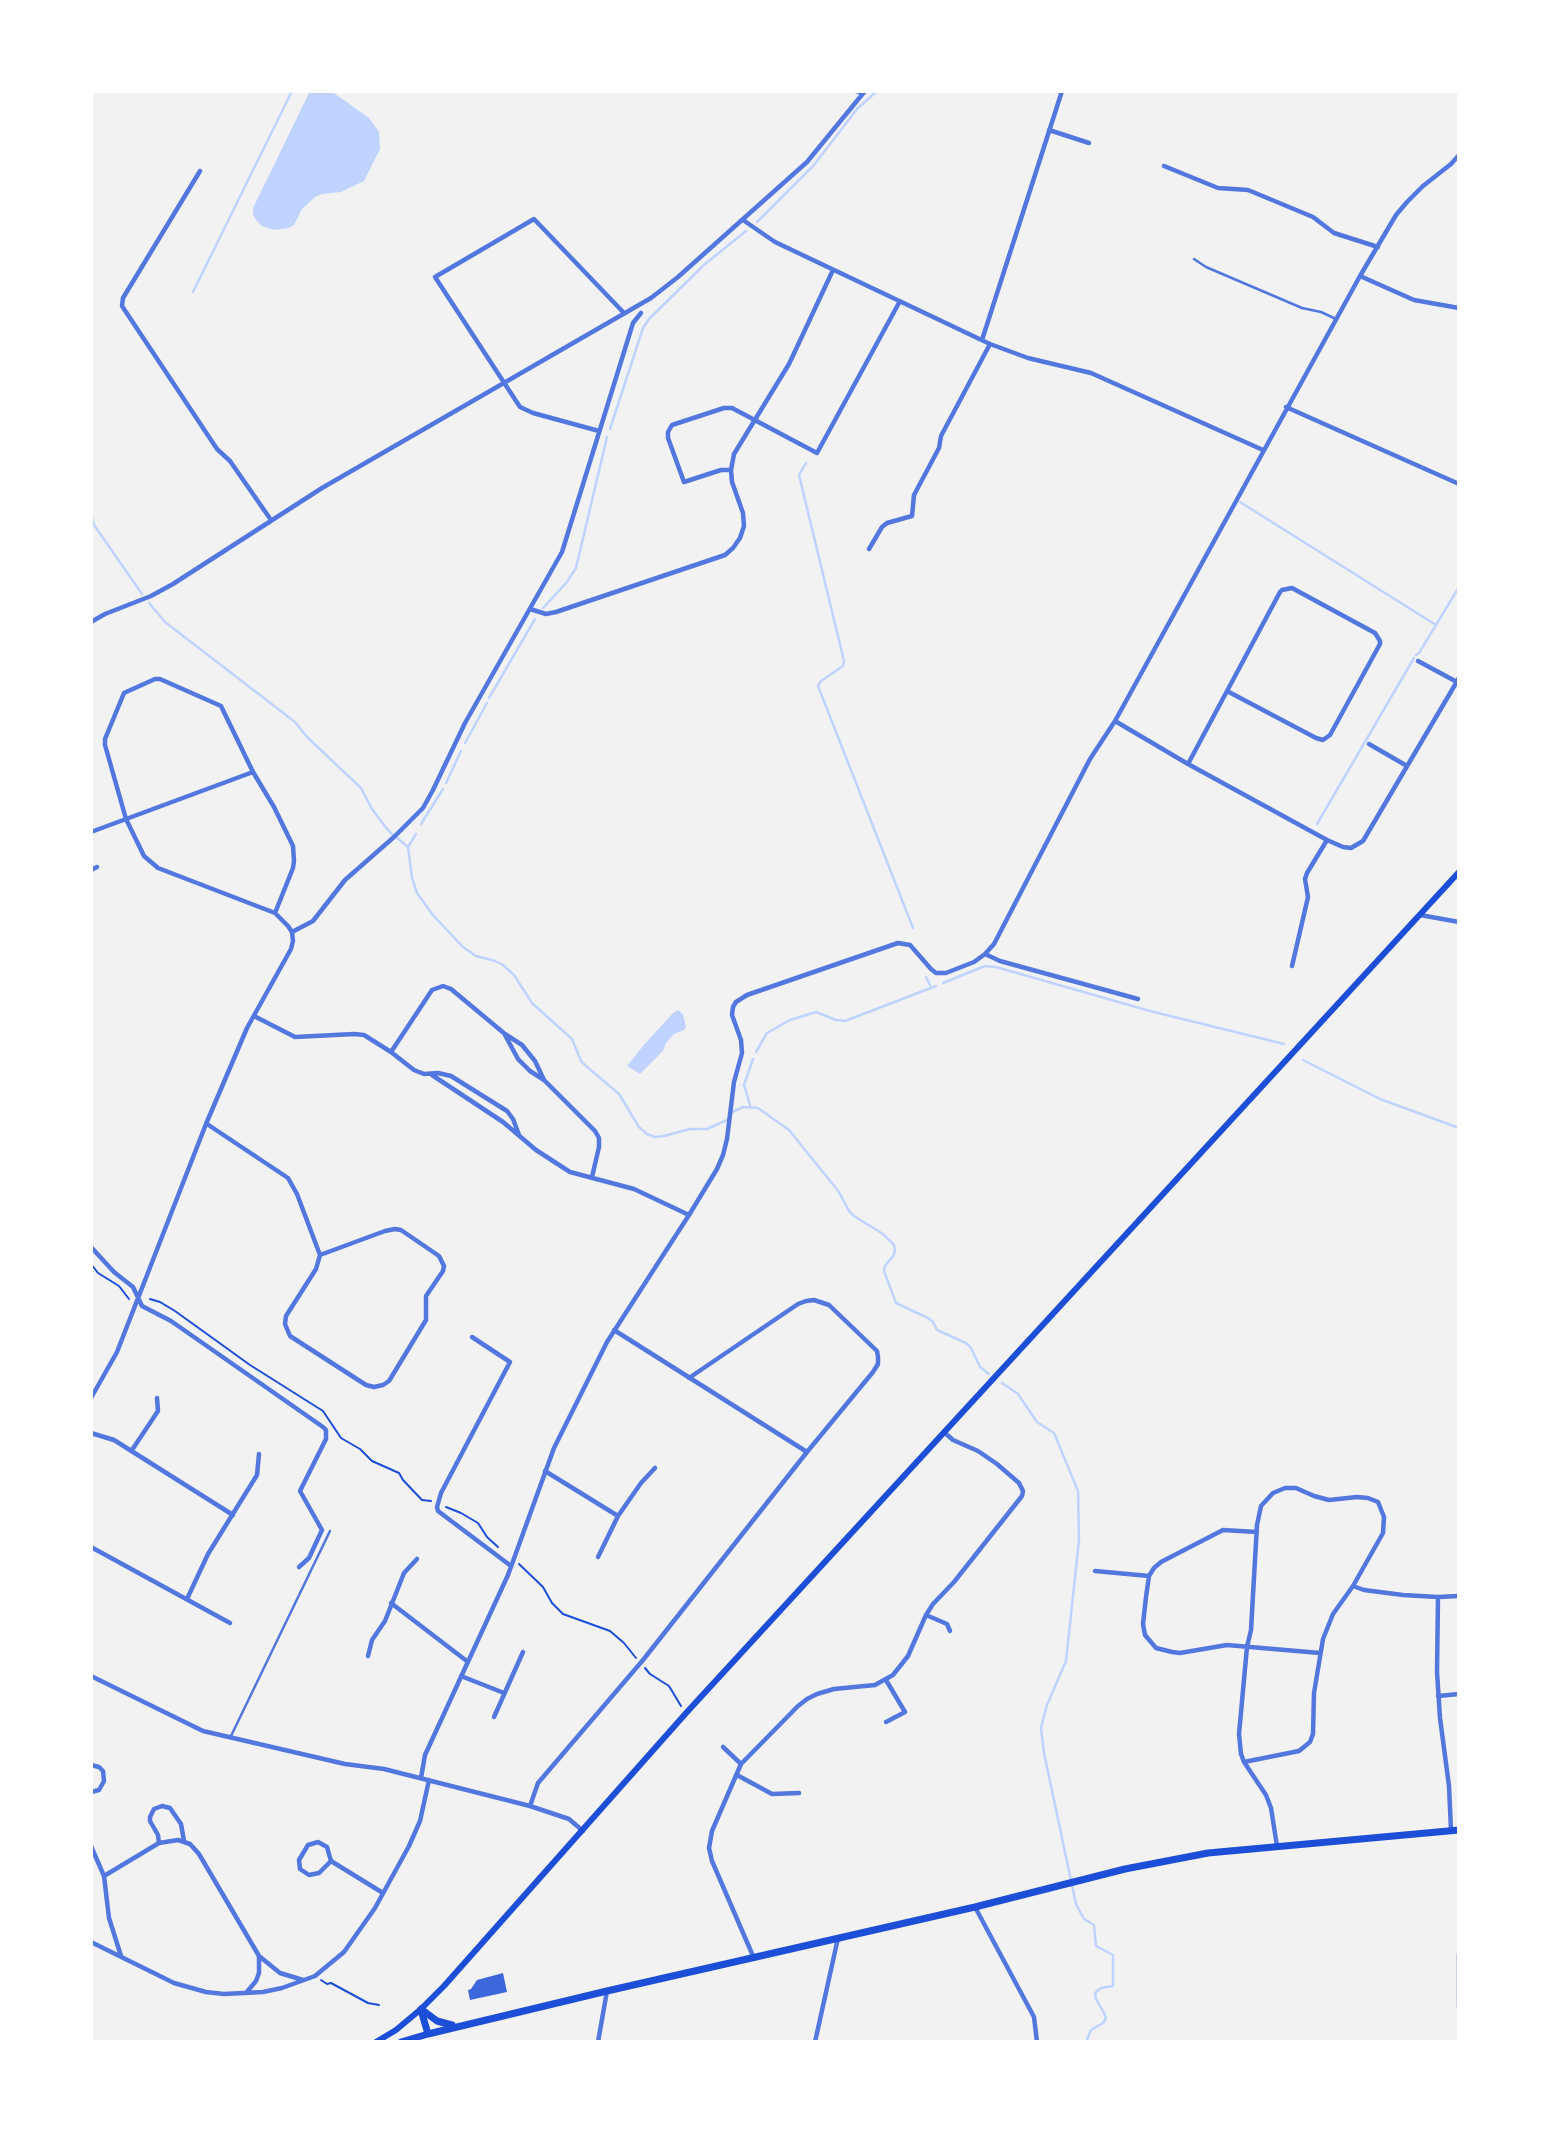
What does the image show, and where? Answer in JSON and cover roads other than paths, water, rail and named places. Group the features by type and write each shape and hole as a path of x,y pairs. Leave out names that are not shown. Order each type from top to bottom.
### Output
{"main road":[{"path":"376,2042 421,2009 687,1713 1459,872"},
{"path":"401,2042 429,2037 463,2025 753,1956 975,1907 1125,1869 1208,1853 1455,1831"},
{"path":"421,2009 443,2024 463,2025"},
{"path":"421,2009 429,2037"}],"street":[{"path":"856,91 864,92"},
{"path":"91,622 173,584 332,482 651,298 807,162 864,92"},
{"path":"982,340 1062,92"},
{"path":"1049,130 1089,142"},
{"path":"421,1778 425,1755 511,1566 554,1448 614,1330 689,1215 723,1155 741,1053 741,1040 733,1007 739,999 898,943 909,945 931,969 946,973 974,962 994,944 1090,759 1115,720 1360,276 1396,215 1423,186 1459,155"},
{"path":"1164,166 1218,188 1248,190 1313,217 1334,233 1378,247"},
{"path":"200,171 123,298 122,306 216,449 230,461 271,520"},
{"path":"599,431 520,407 435,278 534,219 624,313"},
{"path":"743,220 775,242 990,344 1028,358 1091,373 1263,450"},
{"path":"530,609 546,614 556,612 724,555 733,548 744,526 743,513 732,482 734,454 789,364 834,270"},
{"path":"1360,276 1414,300 1459,308"},
{"path":"731,470 721,470 684,482 668,432 672,425 724,408 732,408 817,453 900,301"},
{"path":"292,932 313,921 345,880 423,808 466,723 562,552 634,323 641,313"},
{"path":"869,549 887,523 912,516 914,495 939,448 941,436 990,344"},
{"path":"1286,407 1459,484"},
{"path":"1188,764 1227,691 1280,592 1284,588 1292,588 1375,634 1380,640 1330,735 1323,740 1227,691"},
{"path":"1115,720 1188,764 1327,839 1351,848 1363,841 1458,680 1418,661"},
{"path":"91,1398 117,1352 206,1124 254,1016 293,941 292,932 275,913 153,865 144,856 126,819 104,745 124,693 155,678 220,706 274,807 294,853 293,868 275,913"},
{"path":"1369,744 1406,766"},
{"path":"91,832 253,772"},
{"path":"1292,967 1308,897 1305,879 1327,839"},
{"path":"91,870 97,867"},
{"path":"1420,915 1459,922"},
{"path":"985,954 1000,961 1138,999"},
{"path":"391,1052 432,990 443,986 451,989 514,1039 535,1061 544,1080"},
{"path":"254,1016 291,1036 364,1035 414,1070 451,1076 508,1111 519,1135"},
{"path":"505,1034 518,1059 544,1080 595,1131 599,1138 599,1147 592,1177"},
{"path":"430,1074 570,1172 635,1188 689,1215"},
{"path":"206,1124 288,1178 297,1194 320,1255 316,1269 286,1316 290,1336 366,1385 383,1385 426,1321 426,1296 443,1271 443,1261 439,1255 401,1230 395,1229 320,1255"},
{"path":"91,1247 114,1272 133,1287 142,1306 171,1321 326,1430 326,1439 300,1491 322,1530 309,1558 299,1567"},
{"path":"530,1806 538,1783 641,1663 873,1371 878,1360 877,1350 829,1305 814,1300 798,1304 689,1378"},
{"path":"614,1330 807,1452"},
{"path":"472,1337 510,1362 437,1502 438,1511 511,1566"},
{"path":"132,1450 158,1410 157,1398"},
{"path":"91,1433 107,1437 132,1450 233,1515"},
{"path":"753,1956 712,1861 709,1848 712,1831 741,1764 798,1706 817,1694 834,1689 865,1687 886,1680 899,1669 933,1604 954,1582 1023,1491 1019,1483 997,1464 945,1433"},
{"path":"187,1599 208,1554 257,1475 259,1454"},
{"path":"598,1557 618,1516 655,1468"},
{"path":"545,1471 618,1516"},
{"path":"1244,1762 1299,1751 1310,1742 1313,1734 1314,1693 1323,1639 1333,1615 1383,1533 1384,1517 1378,1503 1368,1498 1329,1500 1296,1488 1285,1488 1273,1493 1261,1506 1256,1532 1251,1630 1239,1734 1244,1762 1266,1795 1271,1808 1278,1846"},
{"path":"1256,1532 1232,1530 1216,1533 1154,1568 1149,1576 1143,1629 1149,1641 1156,1648 1180,1653 1219,1645 1320,1653"},
{"path":"91,1547 230,1623"},
{"path":"368,1656 372,1640 385,1620 404,1573 417,1559"},
{"path":"1095,1571 1149,1576"},
{"path":"1353,1586 1403,1595 1459,1596"},
{"path":"1438,1597 1438,1696 1455,1831"},
{"path":"391,1604 468,1662"},
{"path":"926,1615 947,1623 950,1631"},
{"path":"494,1717 523,1652"},
{"path":"91,1676 203,1731 334,1761 384,1769 530,1806 569,1819 583,1831"},
{"path":"461,1676 504,1693"},
{"path":"886,1680 905,1712 886,1722"},
{"path":"1438,1696 1459,1694"},
{"path":"723,1747 741,1764"},
{"path":"91,1765 103,1771 104,1781 99,1790 91,1792"},
{"path":"737,1775 772,1794 799,1793"},
{"path":"91,1942 174,1983 224,1994 268,1991 315,1976 344,1952 372,1914 420,1821 429,1780"},
{"path":"159,1843 150,1817 154,1809 162,1806 170,1808 181,1824 184,1841"},
{"path":"104,1876 159,1843 169,1840 190,1844 199,1854 259,1956 280,1973 303,1980"},
{"path":"331,1861 314,1875 304,1873 298,1865 308,1845 318,1842 327,1847 331,1861 383,1893"},
{"path":"91,1846 104,1876 109,1918 122,1958"},
{"path":"975,1907 1034,2017 1037,2042"},
{"path":"815,2042 838,1937"},
{"path":"1459,1954 1459,2007"},
{"path":"245,1994 256,1981 259,1956"},
{"path":"598,2042 607,1991"}],"lane":[{"path":"1194,259 1206,267 1302,308 1321,312 1337,320"},
{"path":"231,1737 330,1531"}],"water":[{"path":"310,91 331,91 369,118 379,132 380,149 364,181 341,192 315,197 302,209 294,225 274,230 262,226 256,220 253,208"},
{"path":"678,1010 683,1014 686,1027 684,1030 674,1034 663,1051 640,1074 627,1066 673,1013"}],"waterway":[{"path":"193,292 292,91"},
{"path":"757,222 814,165 857,109 877,91"},
{"path":"610,429 643,328 649,319 705,264 746,231"},
{"path":"543,608 576,568 607,437"},
{"path":"806,463 799,475 844,661 843,666 818,686 913,928"},
{"path":"1240,502 1436,625"},
{"path":"91,513 94,525 142,594"},
{"path":"1416,655 1459,587"},
{"path":"149,603 165,622 295,722 307,737 361,788 372,809 393,835"},
{"path":"489,698 535,619"},
{"path":"1317,824 1414,658"},
{"path":"465,743 487,703"},
{"path":"446,783 461,751"},
{"path":"421,824 443,789"},
{"path":"408,847 416,834"},
{"path":"396,837 408,847 417,893 432,914 463,947 476,956 503,965 514,975 532,1003 572,1039 581,1061 619,1094 639,1127 647,1134 655,1137 690,1129 707,1129 727,1120"},
{"path":"943,983 985,966 996,967 1150,1011 1284,1044"},
{"path":"926,977 931,987"},
{"path":"756,1052 767,1033 790,1020 816,1012 845,1021 936,986"},
{"path":"750,1105 744,1085 753,1059"},
{"path":"1303,1060 1380,1099 1459,1128"},
{"path":"732,1112 743,1107 758,1108 789,1130 839,1192 849,1211 883,1234 894,1245 895,1251 884,1271 896,1303 928,1318 937,1330 966,1343 980,1367 989,1374"},
{"path":"1002,1383 1018,1394 1037,1422 1054,1433 1078,1491 1079,1540 1066,1661 1047,1705 1041,1728 1076,1904 1084,1919 1094,1925 1096,1946 1113,1955 1113,1986 1101,1988 1095,1993 1106,2018 1091,2030 1086,2042"}]}
